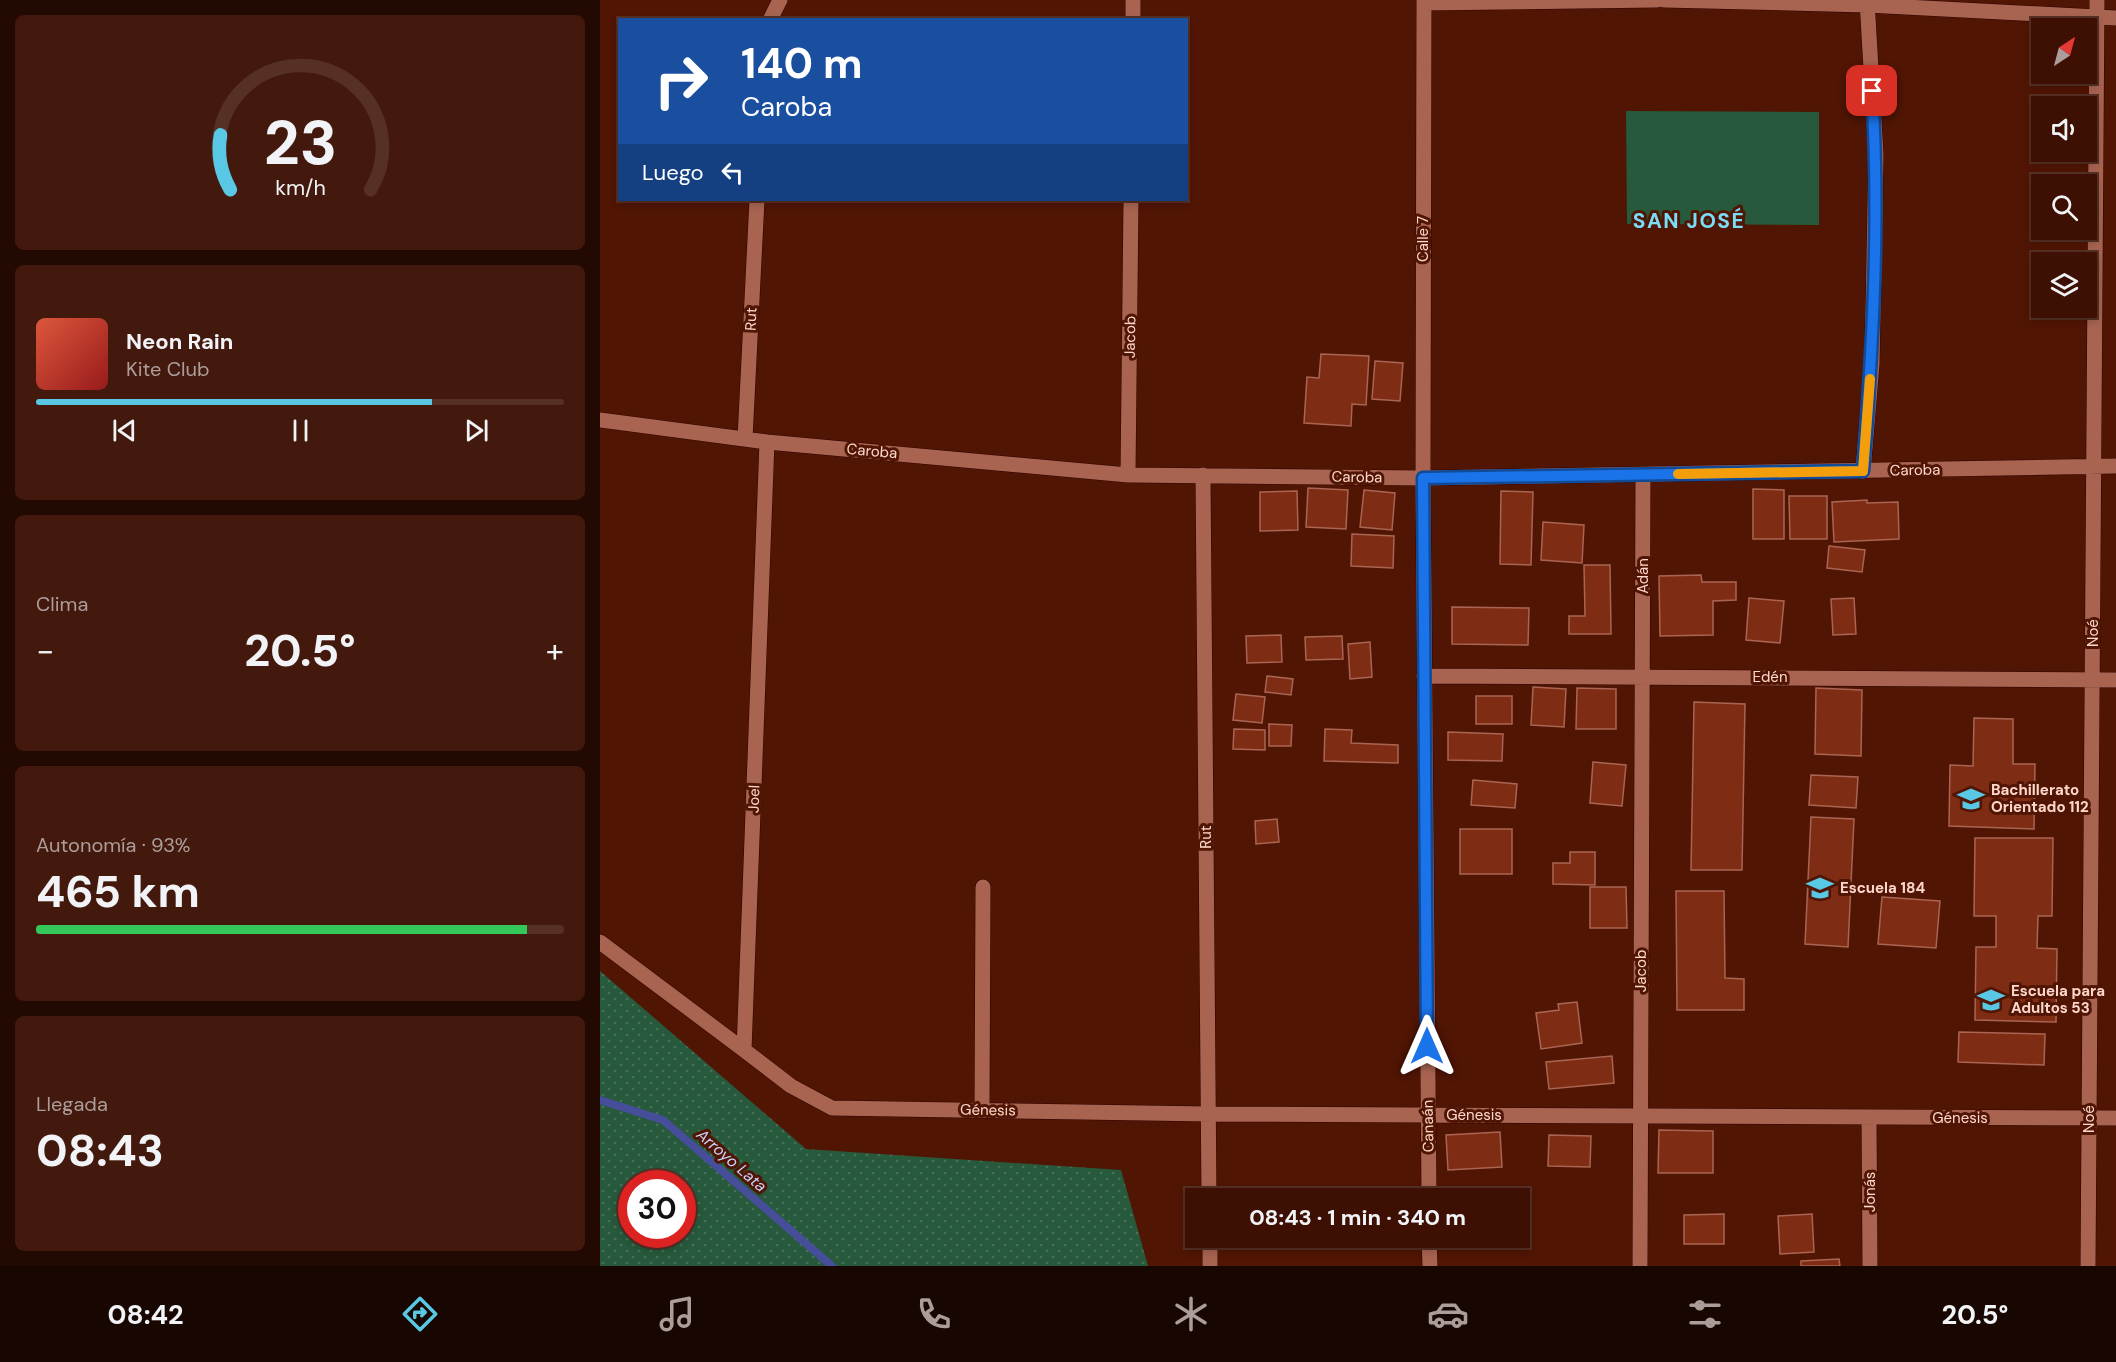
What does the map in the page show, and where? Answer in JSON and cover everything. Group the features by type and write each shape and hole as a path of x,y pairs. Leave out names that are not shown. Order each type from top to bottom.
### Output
{"street":[{"path":"771,18 780,0"},
{"path":"1133,0 1133,18"},
{"path":"1424,2 1657,0"},
{"path":"1664,0 1867,3 2116,18"},
{"name":"Noé","path":"2097,0 2097,18"},
{"name":"Calle 7","path":"1423,478 1424,2"},
{"path":"1863,471 1872,364 1876,155 1867,3"},
{"name":"Noé","path":"2088,1266 2097,84"},
{"name":"Rut","path":"745,439 757,201"},
{"name":"Jacob","path":"1128,475 1131,201"},
{"name":"Caroba","path":"600,420 767,442 1128,475 1423,478 2116,466"},
{"name":"Joel","path":"744,1050 767,442"},
{"name":"Rut","path":"1203,475 1209,1188"},
{"name":"Adán","path":"1642,677 1643,475"},
{"name":"Canaán","path":"1423,478 1429,1188"},
{"name":"Edén","path":"1424,676 2116,680"},
{"name":"Jacob","path":"1640,1266 1642,677"},
{"path":"981,1110 983,887"},
{"path":"600,942 744,1050"},
{"name":"Génesis","path":"744,1050 791,1086 832,1108 1209,1114 2116,1118"},
{"name":"Jonás","path":"1869,1117 1870,1266"},
{"path":"1210,1248 1210,1266"},
{"path":"1429,1248 1430,1266"}],"green space":[{"path":"1626,111 1819,112 1819,225 1627,224"},
{"path":"600,971 806,1149 1121,1170 1148,1266 600,1266"}],"building":[{"path":"1321,354 1369,356 1366,405 1352,404 1351,426 1304,423 1307,377 1319,378"},
{"path":"1375,361 1403,363 1400,401 1372,399"},
{"path":"1308,488 1348,490 1346,529 1306,527"},
{"path":"1753,489 1784,490 1784,539 1753,539"},
{"path":"1364,490 1395,493 1392,530 1360,527"},
{"path":"1297,491 1298,530 1260,531 1260,492"},
{"path":"1501,491 1533,492 1531,565 1500,564"},
{"path":"1789,496 1827,496 1827,539 1790,539"},
{"path":"1867,500 1867,503 1898,502 1899,539 1834,542 1832,502"},
{"path":"1543,522 1584,525 1582,563 1541,560"},
{"path":"1352,534 1394,536 1393,568 1351,566"},
{"path":"1829,546 1865,550 1862,572 1827,568"},
{"path":"1584,565 1610,565 1611,634 1569,634 1569,616 1585,616"},
{"path":"1701,575 1702,582 1736,582 1736,600 1713,601 1713,635 1660,636 1659,576"},
{"path":"1749,598 1784,601 1780,643 1746,640"},
{"path":"1854,598 1856,634 1833,635 1831,599"},
{"path":"1452,607 1529,608 1528,645 1452,644"},
{"path":"1281,635 1282,662 1247,663 1246,636"},
{"path":"1342,636 1343,659 1306,660 1305,637"},
{"path":"1370,642 1372,677 1350,679 1348,644"},
{"path":"1267,676 1293,679 1291,695 1265,692"},
{"path":"1533,687 1566,689 1564,727 1531,725"},
{"path":"1577,688 1616,689 1616,729 1576,729"},
{"path":"1816,688 1862,690 1861,756 1815,754"},
{"path":"1236,694 1265,697 1262,723 1233,720"},
{"path":"1476,696 1512,696 1512,724 1476,724"},
{"path":"1694,702 1745,704 1742,870 1691,870"},
{"path":"1974,718 2013,719 2013,764 2035,764 2034,829 1949,826 1950,765 1973,766"},
{"path":"1269,724 1292,725 1291,746 1269,746"},
{"path":"1234,729 1265,730 1265,750 1233,749"},
{"path":"1325,729 1352,730 1351,743 1398,745 1398,763 1324,761"},
{"path":"1448,732 1503,734 1502,761 1448,760"},
{"path":"1593,762 1626,765 1622,806 1590,803"},
{"path":"1811,775 1858,777 1856,808 1809,805"},
{"path":"1473,780 1517,784 1515,808 1471,805"},
{"path":"1811,817 1854,819 1848,947 1805,944"},
{"path":"1277,819 1279,842 1256,844 1255,821"},
{"path":"1460,829 1512,829 1512,874 1460,874"},
{"path":"1975,838 2053,838 2052,916 2038,916 2037,948 2057,949 2056,1022 1975,1020 1976,947 1996,947 1996,916 1974,916"},
{"path":"1570,852 1595,852 1595,885 1553,884 1553,863 1570,863"},
{"path":"1590,887 1626,887 1627,928 1590,928"},
{"path":"1676,891 1724,891 1725,978 1744,979 1744,1010 1677,1010"},
{"path":"1882,897 1940,901 1936,948 1878,944"},
{"path":"1577,1002 1582,1043 1541,1049 1536,1013 1559,1010 1558,1004"},
{"path":"1959,1032 2045,1034 2044,1065 1958,1062"},
{"path":"1612,1056 1614,1083 1549,1089 1546,1062"},
{"path":"1659,1130 1713,1131 1713,1173 1658,1173"},
{"path":"1500,1132 1502,1167 1448,1170 1446,1135"},
{"path":"1549,1135 1591,1136 1590,1167 1548,1166"},
{"path":"1724,1214 1724,1244 1684,1244 1684,1215"},
{"path":"1812,1214 1814,1252 1780,1254 1778,1216"},
{"path":"1839,1259 1840,1266 1801,1266 1801,1261"}],"waterway":[{"name":"Arroyo Lata","path":"600,1100 663,1120 832,1266"}],"slow traffic":[{"path":"1678,474 1863,471 1870,379"}],"place":[{"name":"Bachillerato Orientado 112","path":"1971,799"},
{"name":"Escuela 184","path":"1820,888"},
{"name":"Escuela para Adultos 53","path":"1991,1000"}],"district":[{"name":"SAN JOSÉ","path":"1689,221"}],"route":[{"path":"1427,1046 1423,478 1863,471 1872,364 1876,155 1872,91"}]}
